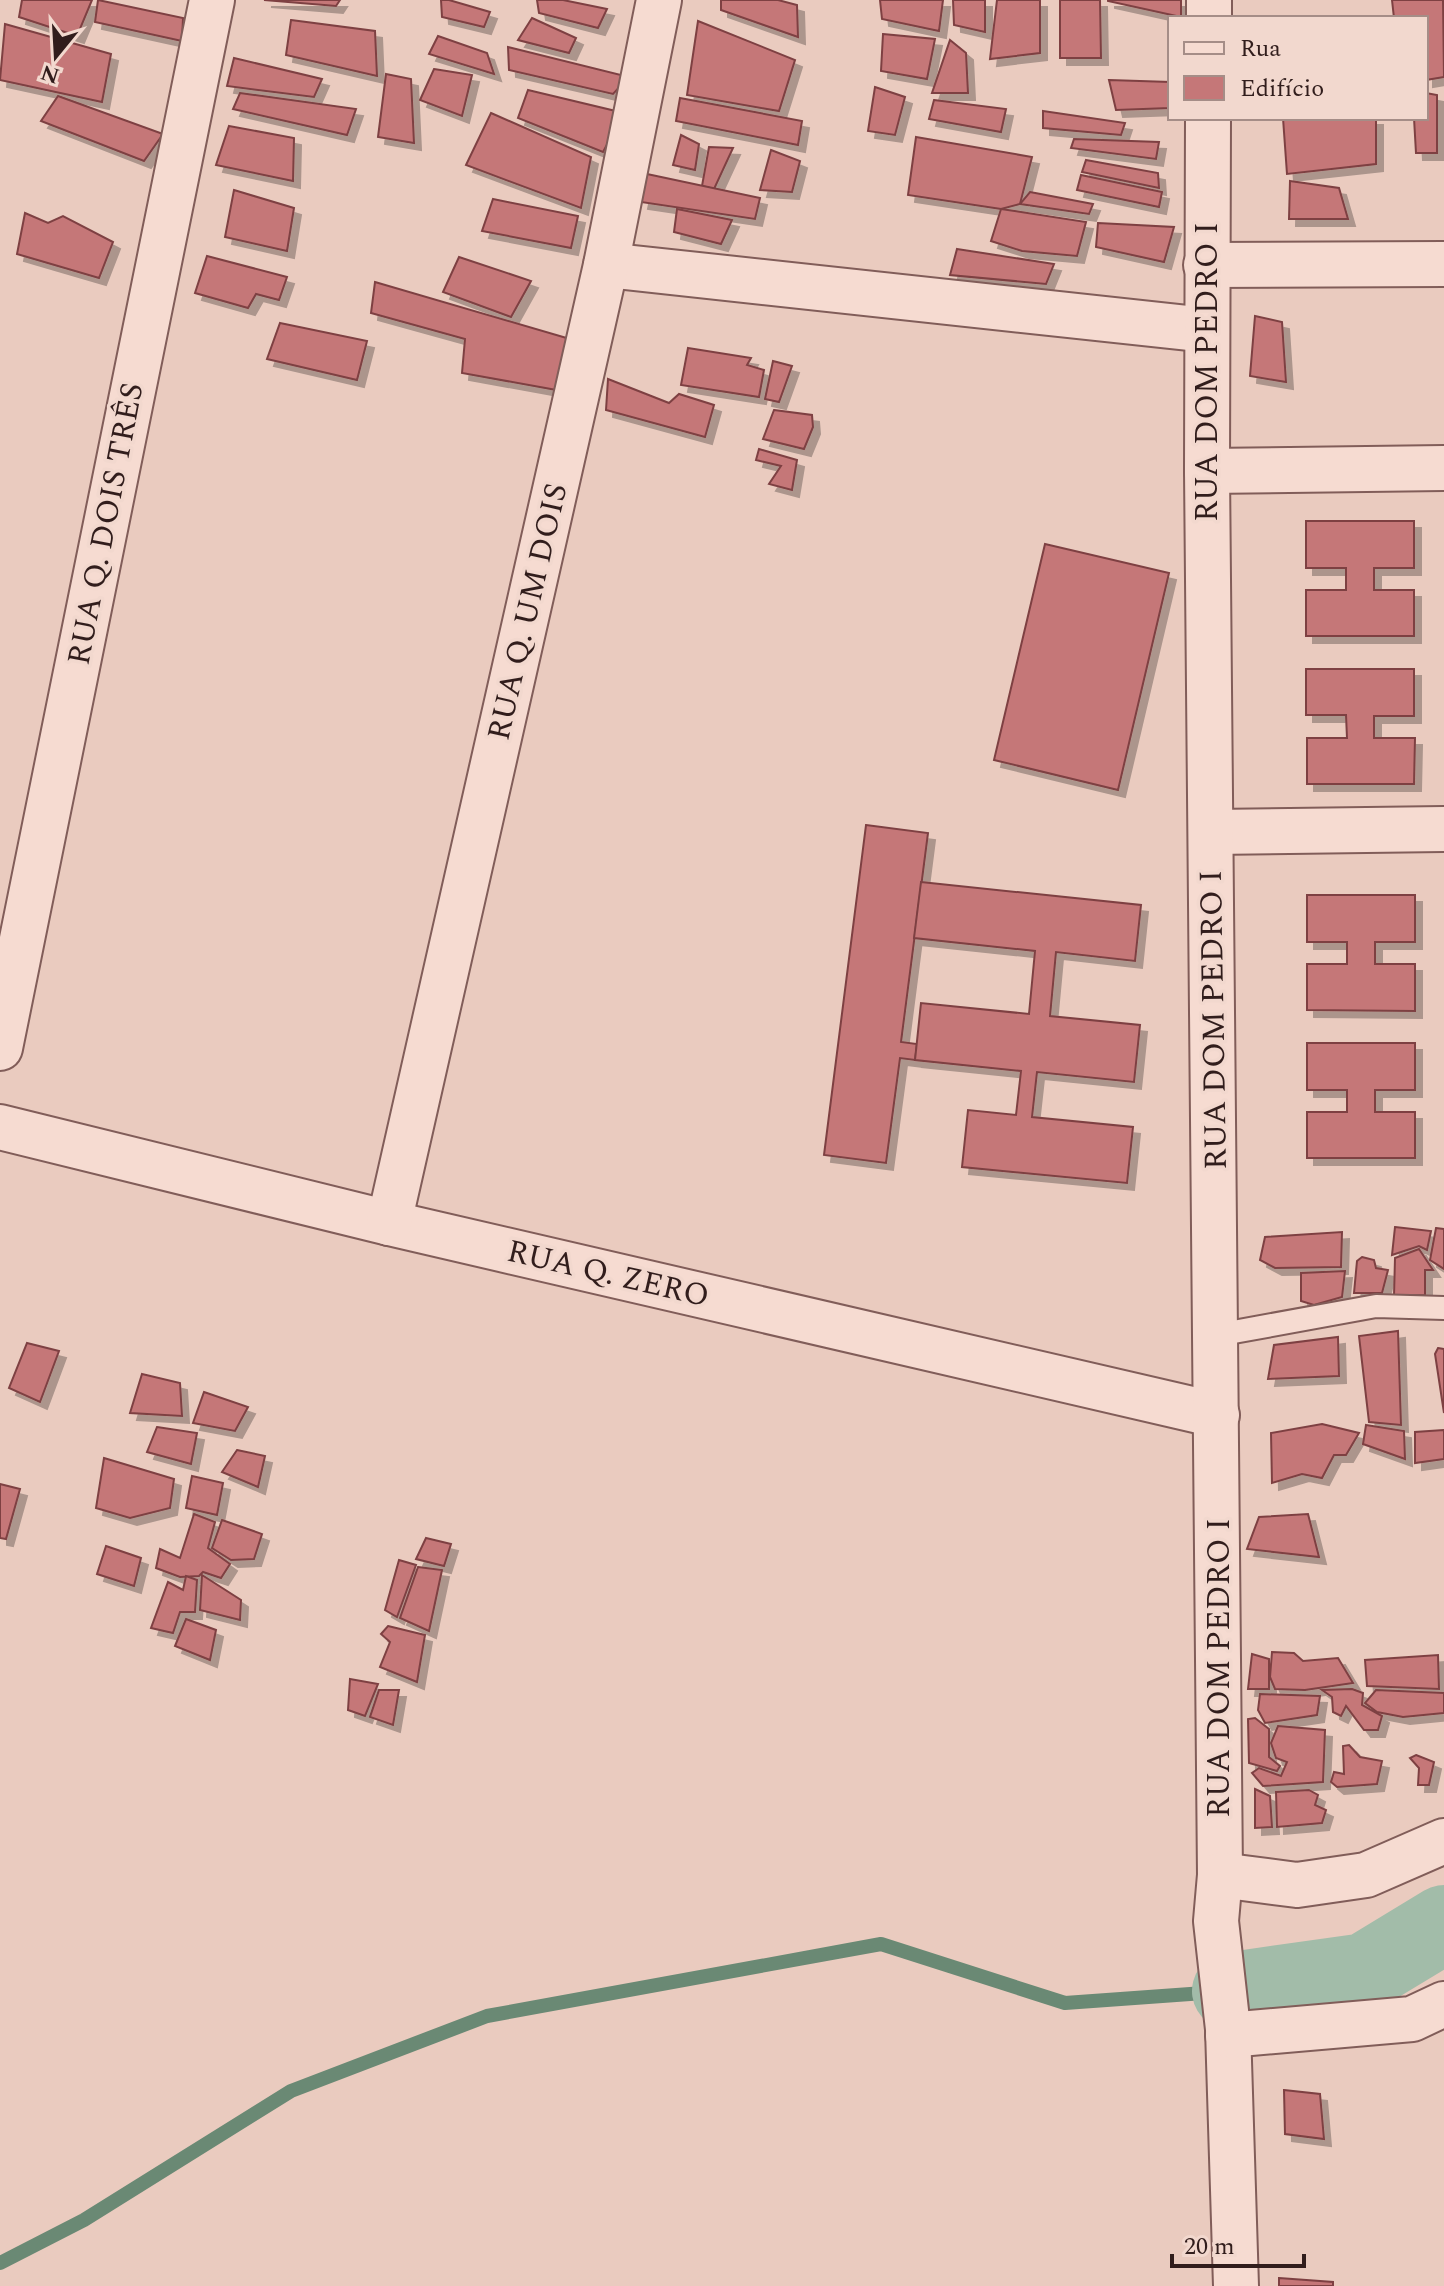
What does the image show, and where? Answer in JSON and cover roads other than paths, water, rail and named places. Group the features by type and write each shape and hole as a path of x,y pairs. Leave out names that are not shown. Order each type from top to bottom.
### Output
{"street":[{"name":"RUA Q. DOIS TRÊS","path":"0,1048 212,0"},
{"name":"RUA Q. UM DOIS","path":"389,1223 606,265 659,0"},
{"name":"RUA DOM PEDRO I","path":"1208,120 1207,471 1220,1875 1216,1921 1228,2032 1236,2286"},
{"path":"1206,265 1444,264"},
{"path":"606,265 1207,330"},
{"path":"1207,471 1444,468"},
{"path":"1212,832 1444,829"},
{"name":"RUA Q. ZERO","path":"0,1127 389,1223 1217,1415"},
{"path":"1220,1875 1297,1885 1366,1875 1444,1841"},
{"path":"1228,2032 1412,2019 1444,2004"}],"lane":[{"path":"1217,1335 1376,1306 1444,1308"}],"waterway":[{"path":"1231,1991 1365,1972 1444,1924"},
{"path":"0,2263 84,2220 291,2091 487,2016 881,1944 1065,2003 1218,1992"}]}
